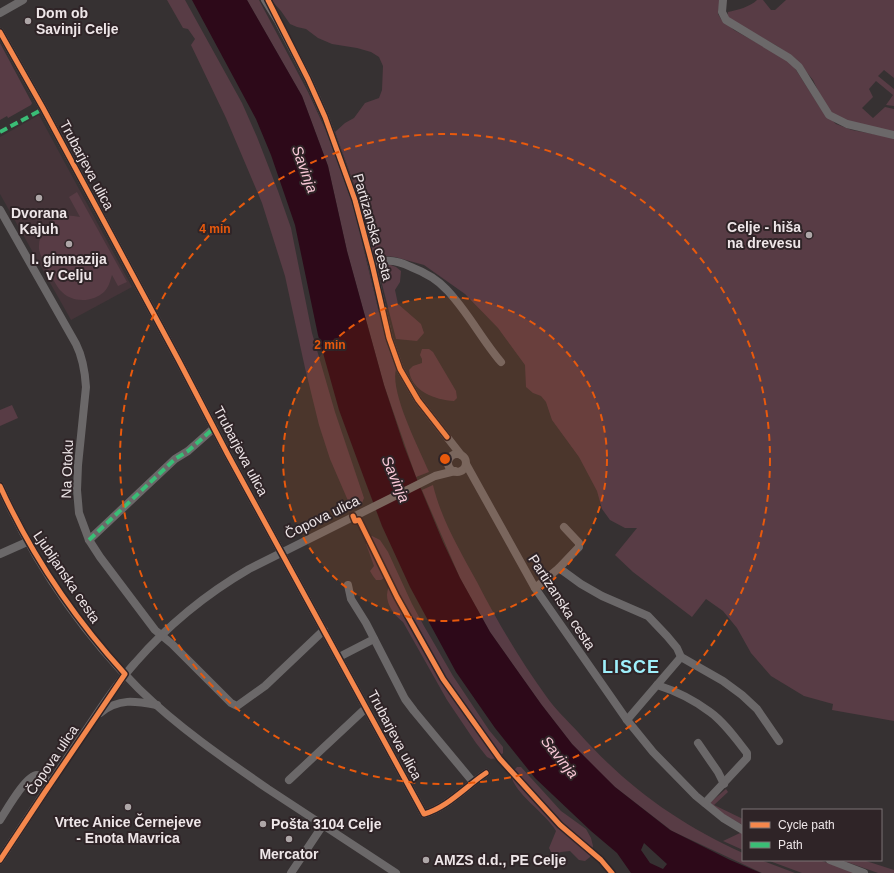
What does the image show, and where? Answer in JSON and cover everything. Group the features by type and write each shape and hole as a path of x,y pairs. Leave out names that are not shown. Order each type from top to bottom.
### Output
{"street":[{"path":"0,13 23,0"},
{"name":"Partizanska cesta","path":"264,0 278,21 308,79 325,117 355,200 389,338 400,369 418,400 447,437 450,460"},
{"path":"723,0 722,12 726,20 789,58 799,67 829,115 847,124 894,135"},
{"name":"Trubarjeva ulica","path":"0,32 43,108 180,361 214,428 424,814 445,804 473,782 486,774"},
{"name":"Na Otoku","path":"0,210 76,344 82,358 86,387 77,490 79,512 89,540 155,630 162,636"},
{"path":"372,264 384,261 401,262 436,280 447,290 466,314 488,347 501,362"},
{"path":"89,540 175,459 188,451 214,428"},
{"path":"447,437 464,458 466,464 458,471"},
{"path":"433,477 456,454 461,455"},
{"path":"450,460 450,468 474,479"},
{"name":"Partizanska cesta","path":"466,464 535,588 627,720 654,752 696,796 723,818 742,829"},
{"name":"Čopova ulica","path":"0,860 125,674 188,611 212,592 249,569 433,477 458,471"},
{"name":"Ljubljanska cesta","path":"0,486 28,542 50,579 72,611 125,674 191,735 228,762 396,873"},
{"path":"535,588 560,568 579,547 579,543 564,527"},
{"path":"0,554 28,542"},
{"path":"560,568 581,584 602,596 648,616 668,636 677,648 681,657 723,681 742,695 757,710 780,741"},
{"path":"348,585 351,599 374,639 396,684 410,705 473,782"},
{"path":"162,636 172,644 230,703 238,706 265,686 324,630"},
{"path":"339,657 374,639"},
{"path":"627,720 681,657"},
{"path":"657,685 678,692 710,712 726,727 747,753 747,758 705,803"},
{"path":"95,717 107,708 129,701 157,705"},
{"name":"Trubarjeva ulica","path":"289,780 366,708"},
{"path":"698,743 715,766 724,784"},
{"path":"0,820 31,777 36,775 40,776 51,783"},
{"path":"291,873 323,825"},
{"path":"833,861 864,873"}],"shaded area":[{"path":"167,0 185,0 242,103 278,191 291,228 312,333 335,412 364,498 362,503 357,505 349,503 330,459 319,425 285,276 262,203 226,118 191,45 195,39 188,29 183,28"},
{"path":"247,0 259,0 308,92 327,133 352,201 382,325 396,369 395,379 397,392 406,420 429,472 416,477 384,385 347,251 328,166 302,96"},
{"path":"271,0 720,0 718,14 721,19 734,30 791,62 821,109 836,124 852,130 894,138 894,721 832,710 833,704 804,696 771,676 751,653 737,628 723,611 706,599 692,617 633,572 615,555 637,528 625,528 610,520 602,509 597,491 579,457 552,420 546,402 541,396 533,393 526,387 525,365 498,328 465,294 424,265 395,257 373,255 359,198 335,132 345,123 354,118 365,103 379,98 382,90 383,66 379,57 371,52 357,48 332,44 318,38 306,29 290,24"},
{"path":"757,0 763,0 771,10 775,10 786,0 894,0 894,78 884,70 878,76 894,89 894,106 886,105 893,95 876,81 869,89 873,97 862,108 873,118 885,107 894,109 894,133 854,124 830,113 813,80 796,59 777,46 727,18 728,12 747,6"},
{"path":"0,43 32,103 8,118 7,116 0,120"},
{"name":"I. gimnazija v Celju","path":"39,115 132,287 71,320 0,194 0,137"},
{"path":"77,192 127,282 118,286 112,275 104,292 99,296 88,300 70,297 60,290 48,270 39,249 41,234 50,222 64,216 80,217 69,197"},
{"path":"388,264 401,271 400,282 395,290 398,304 421,324 424,333 417,341 396,339 380,276 381,268"},
{"path":"422,349 429,349 433,352 456,391 457,398 454,401 439,399 425,393 414,384 409,370 413,366 422,363 420,355"},
{"path":"12,405 18,418 0,426 0,410"},
{"path":"433,485 436,498 452,535 509,640 550,701 596,751 634,786 674,816 742,852 742,861 764,861 795,873 762,873 672,831 615,787 598,771 572,744 541,704 490,632 460,578 422,490"},
{"path":"368,536 372,536 380,540 388,552 412,604 453,676 489,730 503,747 503,753 498,758 491,759 487,757 476,743 447,700 403,622 392,610 387,599 389,581 387,573 383,573 384,578 381,580 376,580 370,571 374,566 366,544 366,539"},
{"path":"517,767 521,767 561,811 586,829 593,846 590,857 585,861 579,860 570,851 556,854 551,852 549,848 556,831 545,817 523,796 517,788 511,774"},
{"path":"726,789 728,792 714,805 742,819 742,824 726,816 711,805 711,802"},
{"path":"742,833 742,850 723,841"},
{"path":"770,861 822,861 857,873 802,873"},
{"path":"844,861 866,861 894,870 894,873 878,873"}],"water":[{"name":"Savinja","path":"192,0 247,0 302,96 328,166 347,251 384,385 404,446 443,542 460,578 490,632 541,704 572,744 615,787 670,830 730,860 761,873 631,873 617,853 591,831 535,778 495,728 456,672 410,587 382,526 339,410 318,335 295,225 271,155 256,119","holes":["644,843 667,864 663,869 650,863 641,850"]}],"marked path":[{"path":"0,132 43,109"},
{"path":"89,540 175,459 188,451 214,428"}],"cycle path":[{"path":"268,0 308,79 325,117 355,200 389,338 400,369 418,400 447,437"},
{"path":"0,32 43,108 227,453 424,814 449,802 486,773"},
{"path":"0,486 12,512 55,585 88,631 125,674 0,860"},
{"path":"353,516 355,521 359,520 397,597 443,679 500,759 560,825 601,860 612,873"}],"place":[{"name":"Dom ob Savinji Celje","path":"28,21"},
{"name":"Dvorana Kajuh","path":"39,198"},
{"name":"Celje - hiša na drevesu","path":"809,235"},
{"name":"I. gimnazija v Celju","path":"69,244"},
{"name":"Vrtec Anice Černejeve - Enota Mavrica","path":"128,807"},
{"name":"Pošta 3104 Celje","path":"263,824"},
{"name":"Mercator","path":"289,839"},
{"name":"AMZS d.d., PE Celje","path":"426,860"}],"district":[{"name":"LISCE","path":"631,667"}]}
